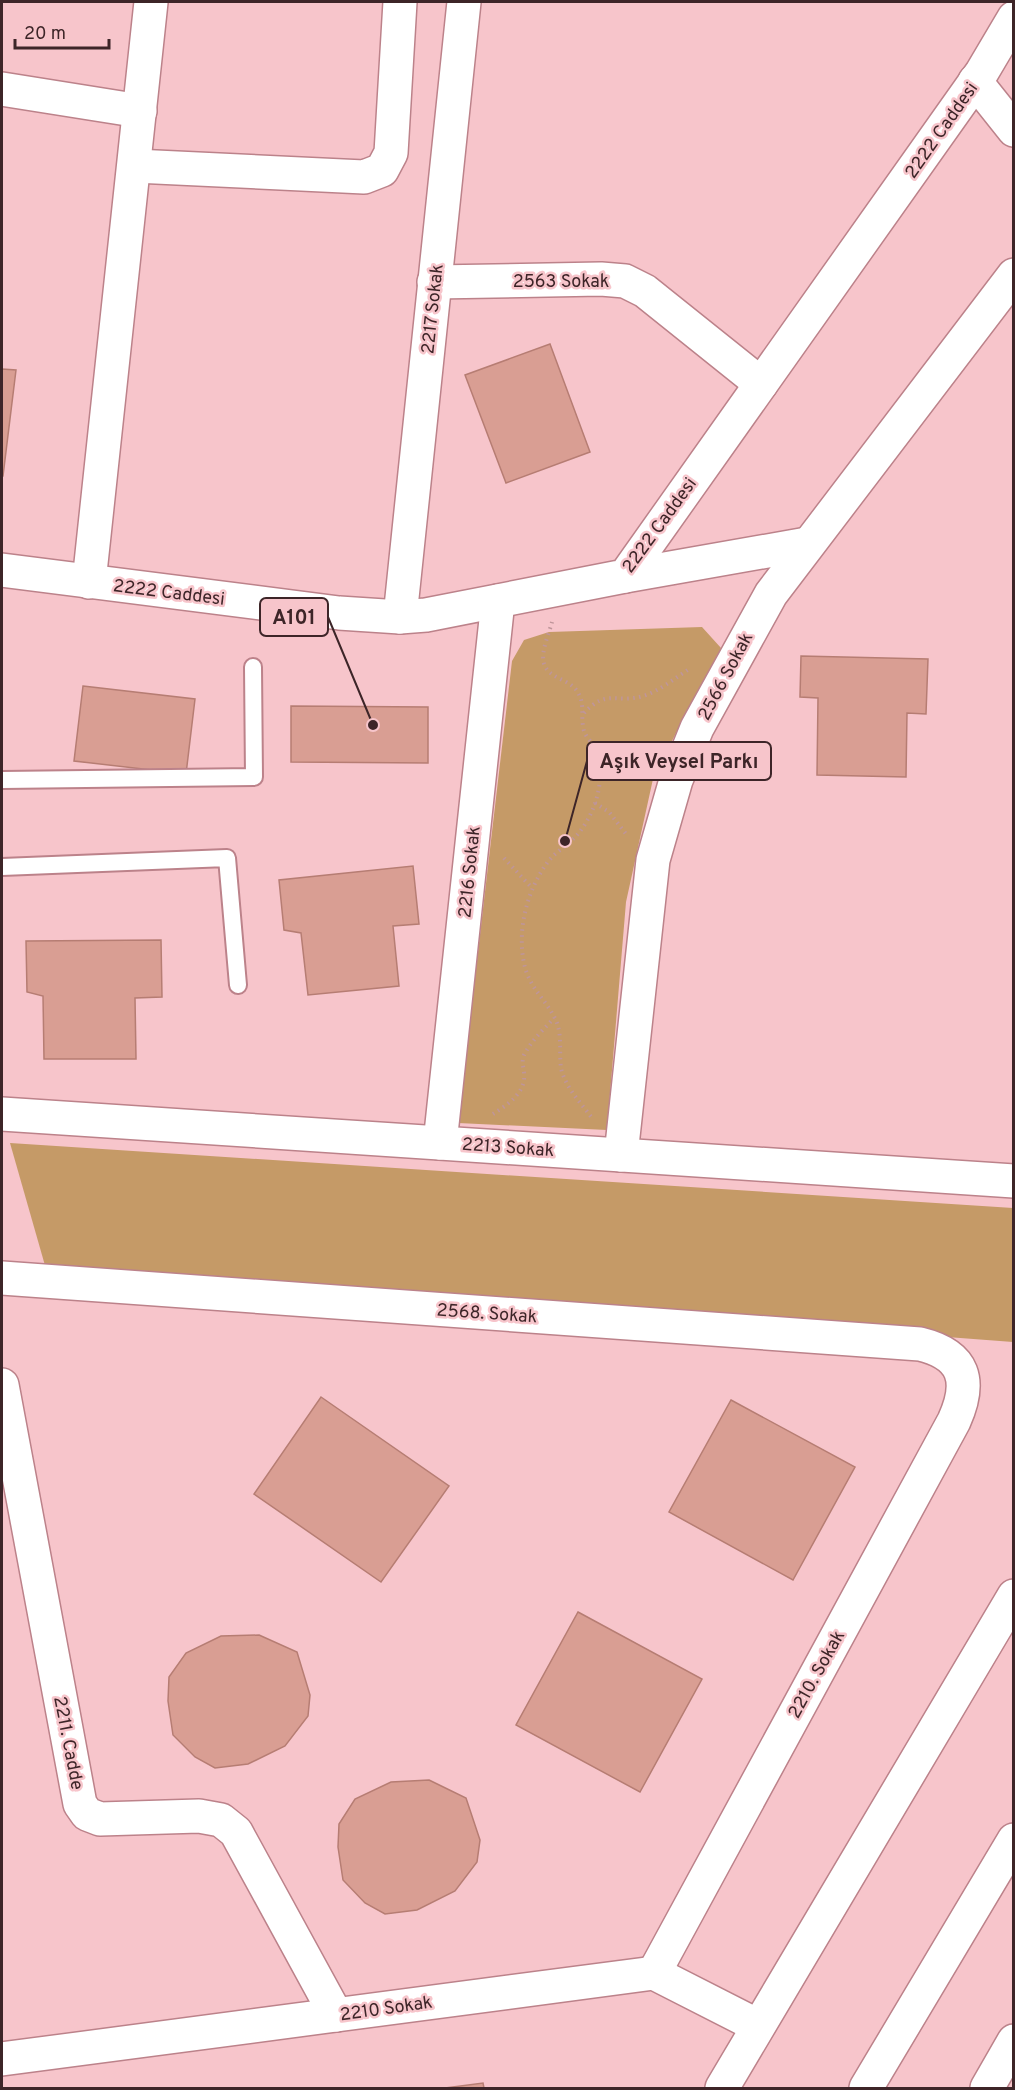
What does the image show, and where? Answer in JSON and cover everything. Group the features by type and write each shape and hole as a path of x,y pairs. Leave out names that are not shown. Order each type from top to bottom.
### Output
{"street":[{"path":"89,582 151,2"},
{"path":"135,166 364,177 382,170 391,153 400,2"},
{"name":"2217 Sokak","path":"400,617 464,2"},
{"name":"2222 Caddesi","path":"2,570 339,613 400,617 498,601 625,576 975,81 1014,18"},
{"path":"975,81 1014,130"},
{"path":"2,89 140,111"},
{"name":"2563 Sokak","path":"434,282 601,279 625,281 645,291 761,384"},
{"name":"2566 Sokak","path":"621,1155 653,860 676,780 697,728 730,664 771,594 1011,280"},
{"path":"625,576 807,544"},
{"name":"2216 Sokak","path":"440,1143 498,601"},
{"name":"2213 Sokak","path":"2,1114 1014,1181"},
{"name":"2568. Sokak","path":"2,1278 920,1344 937,1349 953,1359 961,1372"},
{"name":"2210. Sokak","path":"654,1972 954,1421 964,1386 961,1372"},
{"name":"2211. Cadde","path":"2,1385 80,1804 87,1814 100,1819 199,1816 221,1820 236,1832 336,2015"},
{"path":"722,2088 1014,1596"},
{"path":"866,2088 1014,1840"},
{"path":"654,1972 758,2026"},
{"name":"2210 Sokak","path":"2,2059 654,1972"},
{"path":"987,2088 1014,2041"}],"lane":[{"path":"2,780 254,777 253,667"},
{"path":"2,867 227,858 238,985"}],"path":[{"path":"560,589 543,657 545,666 552,675 567,681 576,690 584,714 583,726 587,739 596,750 600,773 595,803 576,836 548,862 538,878 525,915 522,950 524,965 542,1002 554,1018 559,1033 562,1070 571,1091 621,1155"},
{"path":"584,714 596,701 608,696 632,698 654,692 701,662 730,664"},
{"path":"595,803 609,812 634,845 653,860"},
{"path":"487,1117 513,1100 520,1090 525,1076 522,1064 524,1055 554,1018"}],"shaded area":[{"path":"702,627 721,648 715,666 684,717 653,779 626,902 607,1130 458,1123 512,661 524,640 549,632"},
{"path":"10,1143 1013,1208 1013,1342 46,1269"}],"building":[{"path":"550,344 590,452 506,483 465,375"},
{"path":"2,369 16,370 3,476 2,476"},
{"path":"801,656 928,659 926,714 907,713 906,777 817,775 818,698 800,697"},
{"path":"83,686 195,699 186,774 74,761"},
{"path":"291,706 428,707 428,763 291,762"},
{"path":"413,866 419,924 393,926 399,986 308,995 301,933 284,930 279,880"},
{"path":"161,940 162,997 135,998 136,1059 44,1059 43,996 27,992 26,941"},
{"path":"321,1397 449,1486 381,1582 254,1494"},
{"path":"731,1400 855,1467 793,1580 669,1512"},
{"path":"578,1612 702,1679 640,1792 516,1725"},
{"path":"259,1635 297,1652 310,1695 308,1716 285,1746 248,1764 215,1768 195,1757 173,1735 168,1701 169,1677 186,1653 221,1636"},
{"path":"429,1780 466,1798 480,1840 477,1862 455,1891 417,1910 385,1914 365,1903 343,1880 338,1847 339,1824 355,1799 391,1782"},
{"path":"483,2083 484,2088 445,2088"}],"place":[{"name":"A101","path":"373,725"},
{"name":"Aşık Veysel Parkı","path":"565,841"}]}
